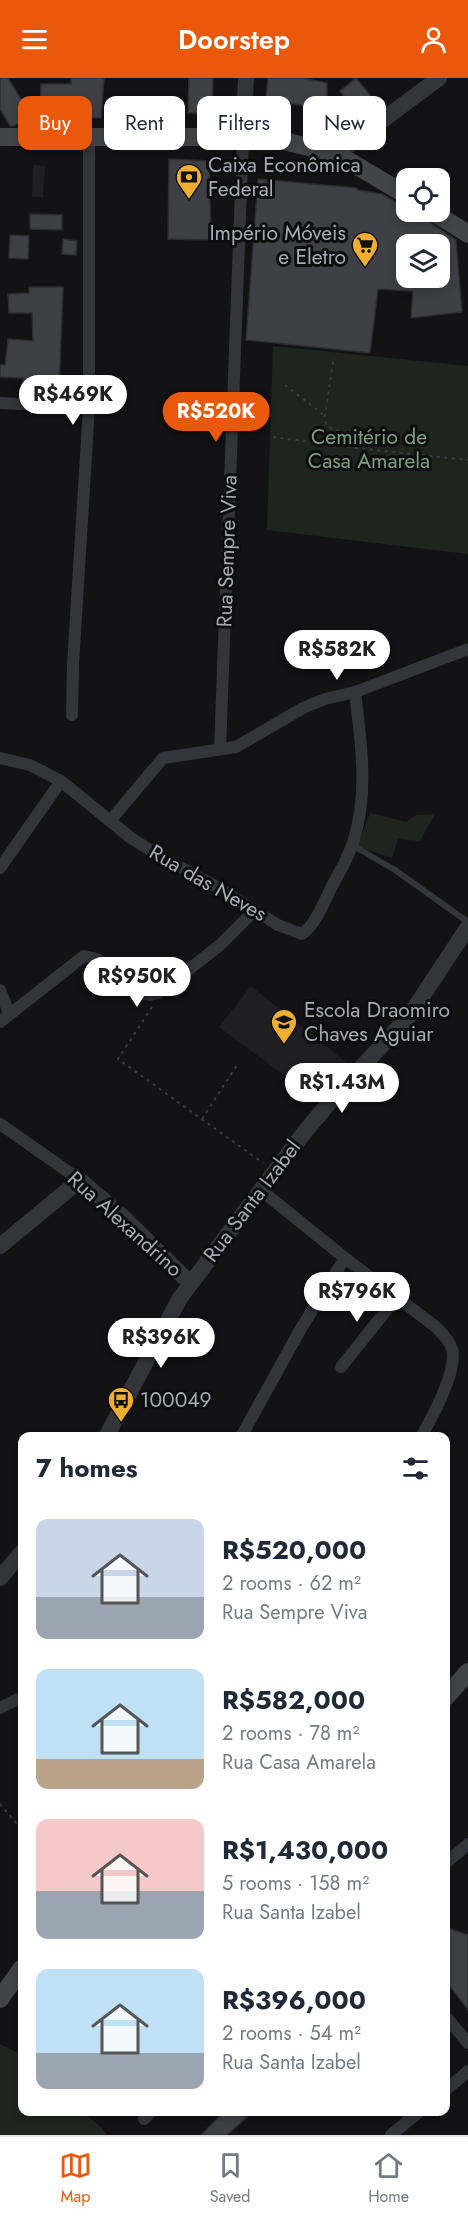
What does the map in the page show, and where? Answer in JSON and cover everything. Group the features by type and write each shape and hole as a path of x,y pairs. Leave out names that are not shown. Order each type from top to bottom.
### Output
{"main road":[{"path":"1,136 18,136"},
{"path":"92,137 197,137"},
{"path":"291,143 337,154 396,189"},
{"path":"449,222 468,234"},
{"path":"450,1692 468,1672"},
{"path":"0,1999 18,1974"}],"street":[{"path":"245,96 246,78"},
{"path":"337,154 440,78"},
{"path":"72,714 89,407 89,150"},
{"name":"Rua Sempre Viva","path":"220,749 243,150"},
{"path":"0,403 89,407"},
{"path":"110,821 163,758 242,745 303,708 325,699 354,692 468,649"},
{"path":"352,845 361,810 363,790 362,752 354,692"},
{"name":"Rua das Neves","path":"0,758 30,765 61,781 131,838 219,888 254,912 302,934 309,929 327,898 352,845"},
{"path":"0,868 61,781"},
{"path":"0,990 4,1017 84,956 97,959 141,993 150,995 162,992 220,945 254,912"},
{"name":"Rua Santa Izabel","path":"109,1432 190,1283 303,1134 410,1015 468,924"},
{"name":"Rua Alexandrino","path":"0,1124 80,1180 122,1216 190,1283"},
{"path":"0,1246 80,1180"},
{"path":"262,1191 435,1327 452,1348 453,1360 443,1393 424,1432"},
{"path":"245,1432 300,1330 345,1258"},
{"path":"341,1367 396,1297"},
{"path":"0,1578 18,1557"},
{"path":"0,1708 18,1699"},
{"path":"450,1860 468,1844"},
{"path":"450,2022 468,2043"},
{"path":"450,2087 468,2071"},
{"path":"391,2135 414,2116"}],"lane":[{"path":"352,845 395,870 468,924"}],"path":[{"path":"333,362 325,416 326,424 332,429 349,433 349,447"},
{"path":"285,385 325,416"},
{"path":"273,437 468,460"},
{"path":"162,992 118,1059 276,1172"},
{"path":"202,1119 237,1065"},
{"path":"0,1804 18,1825"}],"shaded area":[{"path":"33,165 45,166 43,197 32,197"},
{"name":"Escola Draomiro Chaves Aguiar","path":"251,986 347,1063 316,1099 219,1027"}],"green space":[{"name":"Cemitério de Casa Amarela","path":"273,346 468,366 468,554 267,530"},
{"path":"370,813 406,822 416,815 435,814 420,841 398,839 392,858 357,846"},
{"path":"0,2044 18,2053 18,2116 87,2116 107,2135 0,2135"}],"building":[{"path":"0,78 8,78 19,96 18,123 10,126 0,109"},
{"path":"71,78 104,78 101,118 92,117 92,96 41,96 41,84 71,84"},
{"path":"189,78 213,78 212,96 197,96 197,113 188,113"},
{"path":"268,78 302,78 327,83 327,96 303,96 303,106 291,104 291,96 266,96"},
{"path":"356,78 371,96 344,96 340,91"},
{"name":"Caixa Econômica Federal","path":"169,159 209,161 211,240 168,239"},
{"path":"258,179 357,188 357,190 382,194 396,202 396,222 429,222 447,234 396,234 396,288 450,288 450,236 456,240 462,312 411,318 413,291 378,289 370,353 246,340"},
{"path":"30,214 62,215 62,230 30,229"},
{"path":"10,235 29,236 28,259 9,258"},
{"path":"63,239 77,241 76,255 62,254"},
{"path":"29,287 63,287 59,391 23,391 23,378 0,377 0,365 5,365 8,339 33,341 32,313 9,313 8,294 29,293"},
{"path":"450,1928 468,1935 468,2010 450,1986"},
{"path":"220,2116 247,2117 227,2135 201,2135"}],"place":[{"name":"Caixa Econômica Federal","path":"189,200"},
{"name":"Império Móveis e Eletro","path":"365,268"},
{"name":"Escola Draomiro Chaves Aguiar","path":"284,1045"},
{"name":"100049","path":"121,1423"}]}
